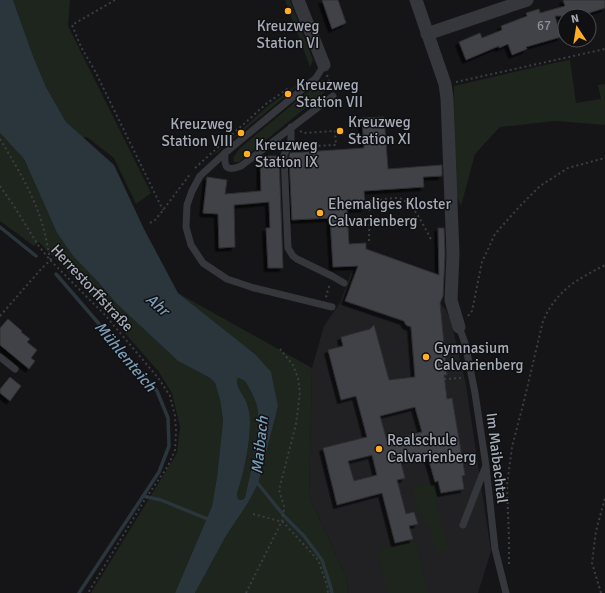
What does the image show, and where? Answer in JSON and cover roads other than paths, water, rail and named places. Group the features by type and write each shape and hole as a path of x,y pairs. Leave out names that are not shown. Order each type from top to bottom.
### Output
{"street":[{"path":"298,0 326,71"},
{"path":"416,0 445,84 447,98 454,254 451,300 459,327"},
{"path":"427,34 527,0"}],"lane":[{"path":"326,71 225,153 200,176 192,191 188,205 186,227 191,245 203,263 227,279 254,288 332,307"},
{"path":"225,153 225,163 227,167 234,169 241,166 333,96"},
{"path":"291,127 291,141 284,155 288,248 297,259 344,283"},
{"name":"Im Maibachtal","path":"459,327 465,343 472,377 486,466 495,549 506,593"},
{"path":"0,357 15,369"},
{"path":"463,525 486,466"}],"water":[{"name":"Ahr","path":"0,0 13,0 46,87 66,122 114,165 144,229 178,293 255,354 271,372 278,406 258,484 246,506 226,536 195,593 175,593 212,506 217,477 223,420 220,400 215,383 210,378 178,361 117,304 73,256 57,233 24,159 0,133","holes":["239,378 245,381 257,406 258,425 256,446 245,498 241,500 238,499 237,494 247,453 250,420 249,411 245,399 238,387 237,379"]}],"waterway":[{"name":"Mühlenteich","path":"0,227 36,256"},
{"name":"Mühlenteich","path":"56,274 157,391 168,418 169,446 159,472 79,593"},
{"name":"Maibach","path":"255,480 285,517 304,536 322,560 332,593"},
{"path":"143,496 161,500 210,519"}],"place":[{"name":"Kreuzweg Station VI","path":"288,11"},
{"name":"Kreuzweg Station VII","path":"288,94"},
{"name":"Kreuzweg Station XI","path":"340,131"},
{"name":"Kreuzweg Station VIII","path":"241,133"},
{"name":"Kreuzweg Station IX","path":"247,154"},
{"name":"Ehemaliges Kloster Calvarienberg","path":"320,213"},
{"name":"Gymnasium Calvarienberg","path":"426,357"},
{"name":"Realschule Calvarienberg","path":"379,449"}]}
